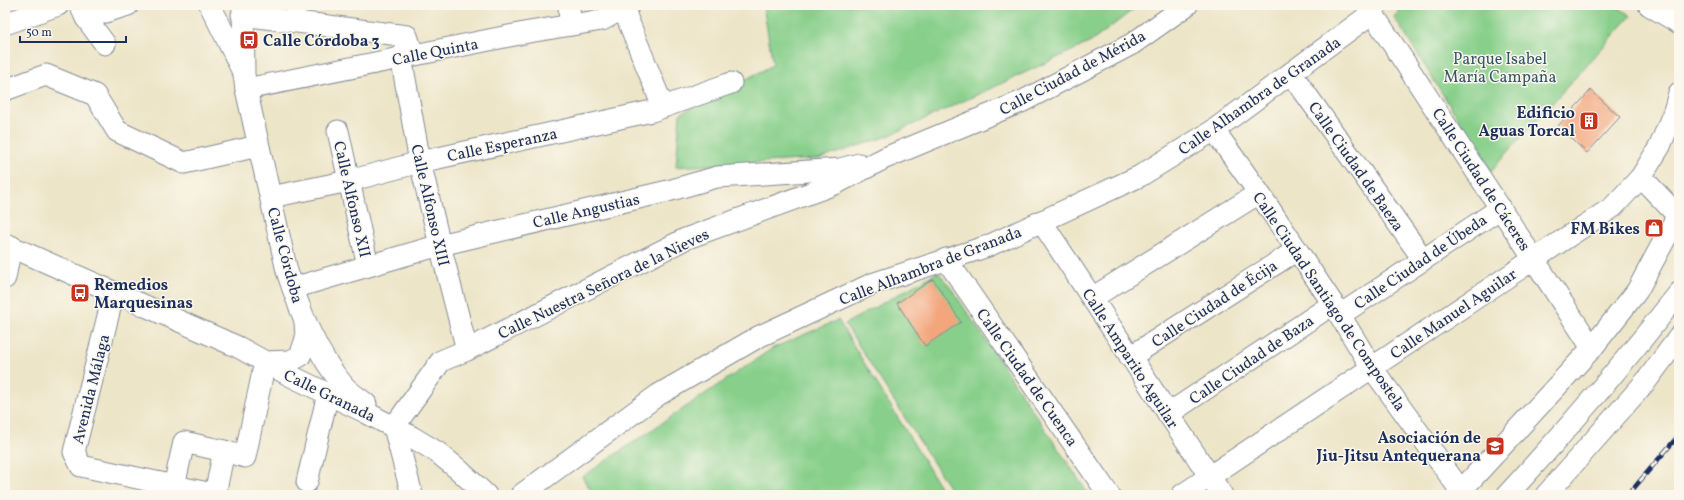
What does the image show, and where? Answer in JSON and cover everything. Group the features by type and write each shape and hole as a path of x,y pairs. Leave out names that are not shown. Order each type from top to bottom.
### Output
{"street":[{"path":"5,24 58,5"},
{"path":"105,44 83,12 128,5"},
{"name":"Calle Ciudad de Mérida","path":"885,158 1023,101 1132,44 1187,5"},
{"path":"1649,5 1679,23"},
{"path":"624,6 663,107"},
{"name":"Calle Quinta","path":"245,81 401,58 570,15 602,20 624,6"},
{"path":"211,7 231,20 237,20 243,10"},
{"path":"211,7 245,81"},
{"name":"Calle Alhambra de Granada","path":"521,495 658,395 758,337 872,284 988,246 1140,176 1214,130 1364,19 1374,8"},
{"name":"Calle Ciudad de Cáceres","path":"1374,8 1500,208 1592,348"},
{"path":"243,10 407,36 410,45 401,58"},
{"path":"243,10 245,81"},
{"name":"Calle Alfonso XIII","path":"401,58 420,162 467,350"},
{"name":"Calle Ciudad de Baeza","path":"1291,73 1424,259"},
{"path":"5,90 46,75 95,95 118,131 184,163 258,146"},
{"name":"Calle Córdoba","path":"245,81 258,146 287,270 310,333 342,383 394,427"},
{"name":"Calle Esperanza","path":"271,197 349,181 420,162 652,111 731,83"},
{"name":"Calle Manuel Aguilar","path":"1182,495 1613,207 1641,177 1660,146 1674,111 1679,93"},
{"name":"Calle Ciudad Santiago de Compostela","path":"1214,130 1297,250 1336,309 1372,368 1459,493"},
{"name":"Calle Alfonso XII","path":"338,131 368,266"},
{"name":"Calle Angustias","path":"293,288 440,245 668,191 717,177 840,169 885,158"},
{"name":"Calle Nuestra Señora de la Nieves","path":"394,427 441,361 467,350 685,239 835,184 885,158"},
{"path":"1459,493 1592,348 1637,291 1678,215 1641,177"},
{"path":"1092,298 1259,193"},
{"name":"Calle Ciudad de Úbeda","path":"1336,309 1424,259 1500,208"},
{"name":"Calle Amparito Aguilar","path":"1041,221 1222,495"},
{"path":"5,278 8,245"},
{"name":"Calle Granada","path":"8,245 238,347 394,427"},
{"name":"Calle Ciudad de Écija","path":"1130,357 1297,250"},
{"name":"Calle Ciudad de Cuenca","path":"946,259 1109,495"},
{"name":"Avenida Málaga","path":"114,292 74,452 81,466 216,495"},
{"path":"1507,495 1537,463 1652,328 1679,293"},
{"name":"Calle Ciudad de Baza","path":"1168,414 1336,309"},
{"name":"Calle Granada","path":"266,362 290,361 300,356 306,339 305,321"},
{"path":"1546,495 1647,380 1679,337"},
{"path":"174,486 184,442 244,457 266,362"},
{"path":"307,482 328,394"},
{"path":"394,427 412,495"},
{"path":"394,427 437,452 486,495"},
{"path":"216,495 224,451"}],"green space":[{"path":"763,5 1139,5 1091,42 888,136 819,159 676,167 680,114 773,65"},
{"name":"Parque Isabel María Campaña","path":"1404,5 1615,5 1631,16 1491,171 1394,17"},
{"path":"938,272 951,288 1089,495 954,495 845,324"},
{"path":"838,320 945,495 594,495 582,477 773,348"}],"building":[{"name":"Edificio Aguas Torcal","path":"1591,90 1620,117 1587,153 1558,126"},
{"path":"933,279 961,322 925,346 897,303"}],"railway":[{"path":"1628,495 1679,435"}],"place":[{"name":"Calle Córdoba 3","path":"249,40"},
{"name":"Edificio Aguas Torcal","path":"1589,121"},
{"name":"FM Bikes","path":"1654,228"},
{"name":"Remedios Marquesinas","path":"80,293"},
{"name":"Asociación de Jiu-Jitsu Antequerana","path":"1495,446"}]}
